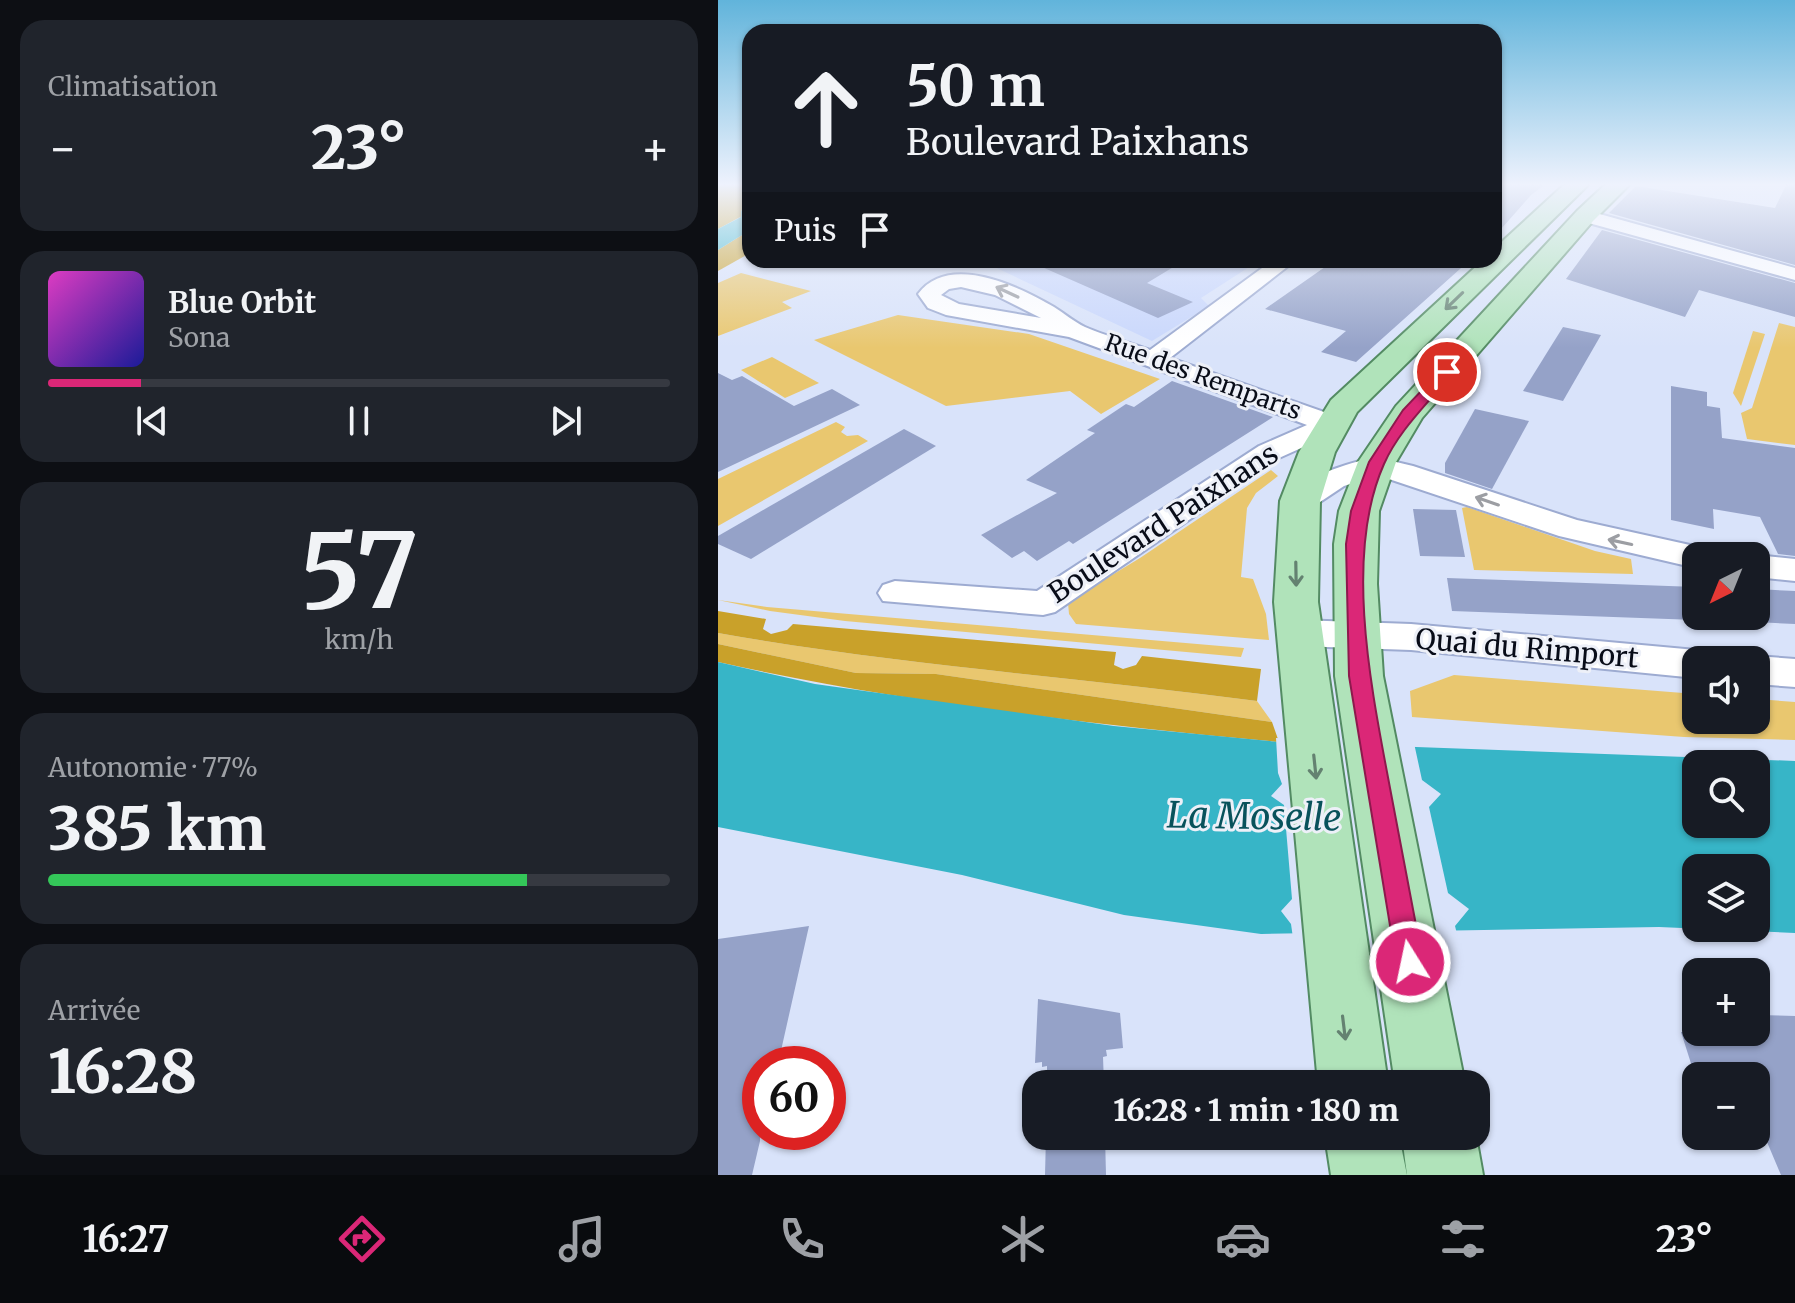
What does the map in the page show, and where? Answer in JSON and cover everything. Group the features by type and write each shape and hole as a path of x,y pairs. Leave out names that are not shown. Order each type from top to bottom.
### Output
{"main road":[{"name":"Boulevard Paixhans","path":"1502,254 1519,238"},
{"path":"1428,1070 1359,676 1355,544 1359,511 1383,453 1408,413 1566,238"},
{"name":"Boulevard Paixhans","path":"1351,1070 1299,633 1295,556 1300,501 1331,424 1352,397 1488,268"},
{"path":"1331,424 1383,453"},
{"path":"1365,1150 1369,1175"},
{"path":"1441,1150 1445,1175"}],"street":[{"path":"1639,238 1795,274"},
{"path":"1153,359 1275,268"},
{"name":"Rue des Remparts","path":"1074,331 1056,316 984,283 949,283 929,294 936,303 954,310 1074,331 1331,424"},
{"name":"Boulevard Paixhans","path":"895,593 1043,603 1269,452 1331,424"},
{"path":"1300,501 1383,453 1407,473 1570,529 1682,554"},
{"path":"1770,567 1795,570"},
{"name":"Quai du Rimport","path":"1299,633 1357,633 1682,663"},
{"path":"1770,671 1795,673"}],"shaded area":[{"path":"742,238 742,258 718,271 718,250"},
{"path":"997,268 1248,268 1201,298 1209,306 1152,341"},
{"path":"741,273 811,291 782,302 792,308 718,336 718,283"},
{"path":"898,315 1029,334 1160,379 1101,414 1070,391 946,406 814,340"},
{"path":"1779,323 1795,327 1795,445 1747,439 1741,413 1752,408"},
{"path":"1753,331 1765,334 1741,406 1733,393"},
{"path":"772,357 819,383 785,398 741,370"},
{"path":"836,422 845,427 841,432 847,436 858,435 868,441 718,526 718,479"},
{"path":"1271,470 1278,476 1256,493 1247,508 1241,577 1253,579 1266,614 1269,640 1076,624 1069,614 1068,603 1099,576 1112,575 1140,558"},
{"path":"1467,507 1595,551 1631,559 1633,574 1474,570 1462,508"},
{"path":"718,600 767,607 1244,648 1241,657 845,621"},
{"path":"718,611 766,619 763,629 771,634 787,630 793,624 1116,652 1114,665 1123,669 1136,665 1142,656 1261,669 1257,701 852,654 718,633"},
{"path":"718,633 852,654 1257,701 1272,722 936,674 856,673 718,644"},
{"path":"718,644 856,673 936,674 1272,722 1279,742 1067,720 857,689 718,662"},
{"path":"1454,675 1682,693 1682,734 1770,734 1770,700 1795,702 1795,740 1684,737 1412,717 1410,691"}],"water":[{"path":"718,238 737,238 718,250"},
{"name":"La Moselle","path":"718,662 815,684 1114,726 1279,742 1682,757 1682,838 1770,838 1770,760 1795,761 1795,933 1770,932 1770,854 1682,854 1682,928 1261,934 1124,915 962,875 718,827"}],"pier":[{"path":"1276,738 1414,743 1422,780 1441,794 1429,807 1448,893 1469,909 1455,926 1457,934 1293,938 1291,924 1281,911 1292,899 1284,805 1271,796 1282,784 1278,773"}],"building":[{"path":"1596,238 1631,238 1795,283 1795,317 1699,290 1685,317 1566,279"},
{"path":"1698,238 1795,238 1795,265"},
{"path":"1044,268 1172,268 1147,283 1193,302 1158,318"},
{"path":"1324,268 1461,268 1356,362 1321,352 1346,331 1265,309"},
{"path":"1563,327 1601,335 1563,401 1523,391"},
{"path":"718,373 732,380 742,376 794,406 832,389 860,405 718,472"},
{"path":"1172,381 1273,417 1073,544 1069,541 1037,561 1024,551 1012,558 981,535 1057,493 1026,480 1095,433 1087,430 1126,404 1134,407"},
{"path":"1671,386 1707,392 1707,406 1720,408 1722,438 1795,448 1795,556 1778,554 1760,517 1713,509 1714,529 1671,520"},
{"path":"1475,409 1529,421 1492,489 1445,473 1445,463"},
{"path":"904,429 936,446 751,559 718,544 718,536"},
{"path":"1413,509 1456,510 1465,557 1420,556"},
{"path":"1447,578 1682,586 1682,619 1452,611"},
{"path":"1770,590 1795,591 1795,624 1770,623"},
{"path":"809,926 782,1046 742,1046 742,1150 758,1150 752,1175 718,1175 718,939"},
{"path":"1038,999 1120,1013 1123,1048 1106,1050 1103,1070 1047,1070 1047,1066 1042,1067 1042,1062 1035,1063"},
{"path":"1770,1015 1795,1016 1795,1175 1781,1175 1770,1149 1770,1062 1691,1062 1685,1046 1770,1046"},
{"path":"1046,1150 1105,1150 1106,1175 1045,1175"}],"route":[{"path":"1410,962 1359,676 1355,544 1359,511 1377,462 1408,413 1447,372"}]}
